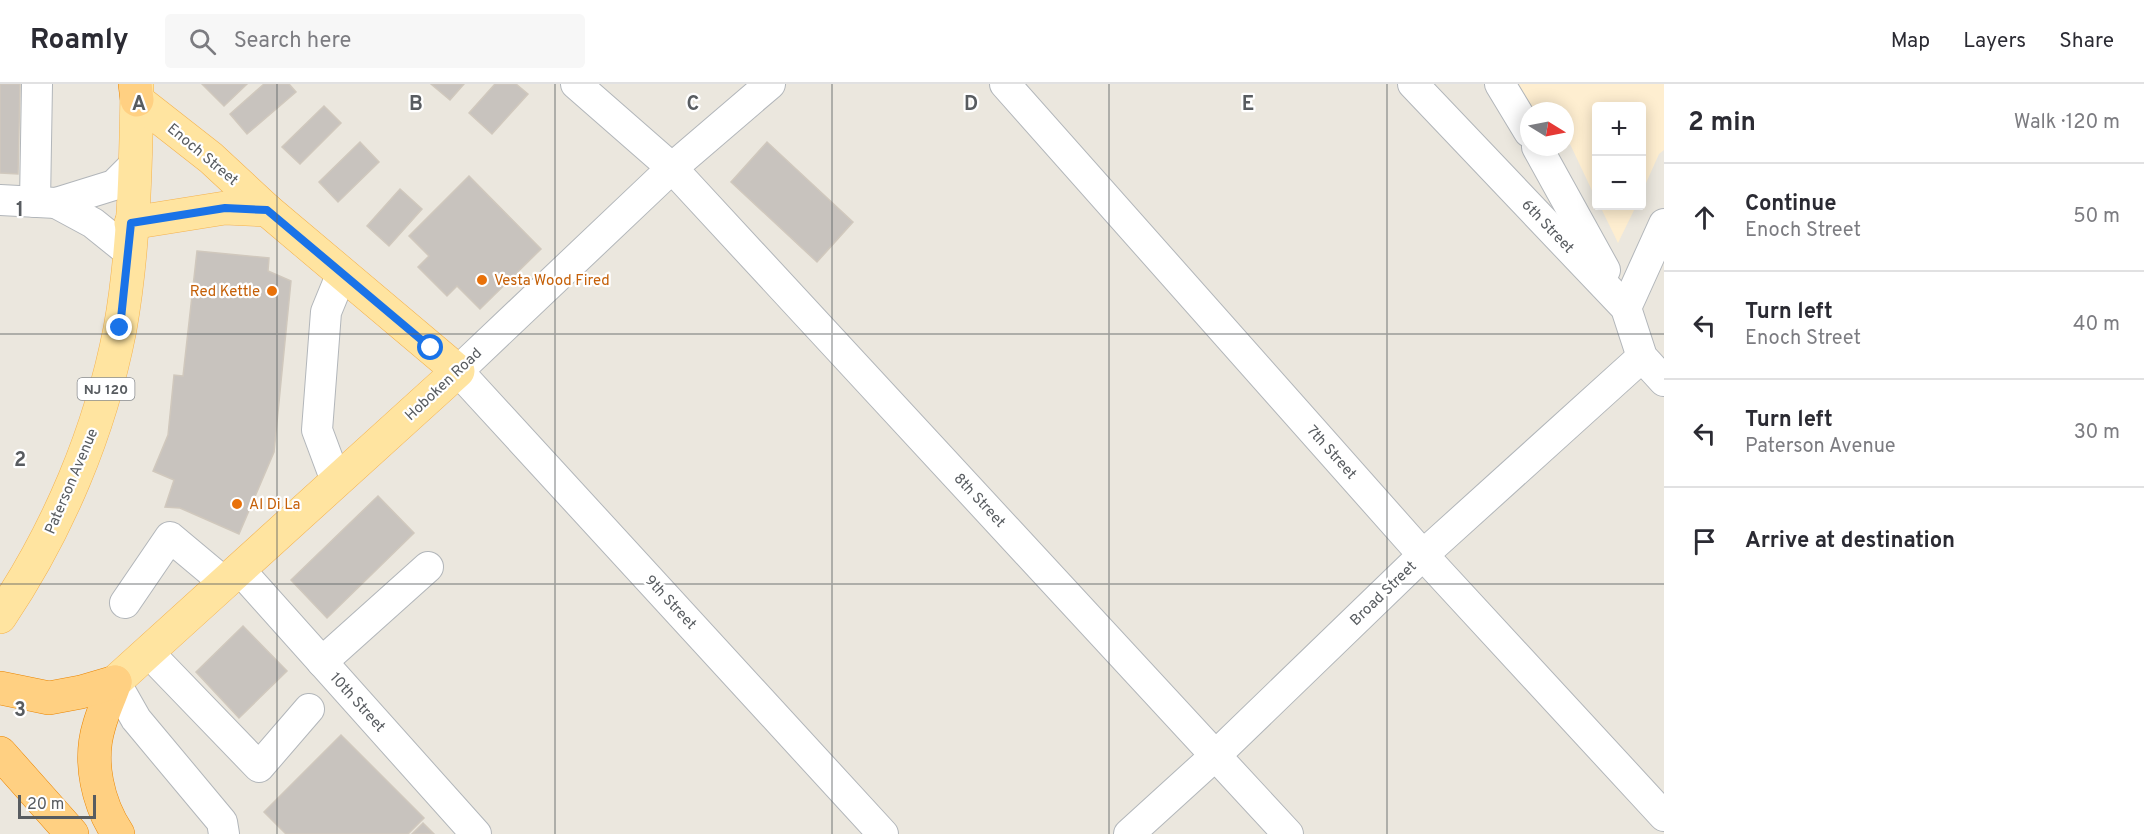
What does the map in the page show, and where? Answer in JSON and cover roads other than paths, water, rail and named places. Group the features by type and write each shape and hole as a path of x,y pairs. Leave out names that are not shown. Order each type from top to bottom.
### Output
{"highway":[{"path":"0,688 49,698 115,682"},
{"path":"115,682 98,728 93,762 99,793 118,834"},
{"path":"0,753 72,834"}],"main road":[{"name":"Paterson Avenue","path":"0,617 50,534 88,445 112,365 120,328 130,237 136,89"},
{"name":"Enoch Street","path":"136,89 267,210 458,371"},
{"name":"Enoch Street","path":"130,237 225,208 267,210"},
{"name":"Hoboken Road","path":"115,682 458,371"}],"street":[{"path":"36,84 46,202"},
{"name":"8th Street","path":"576,84 672,168 1288,834"},
{"name":"Hoboken Road","path":"458,371 672,168 771,84"},
{"name":"7th Street","path":"1005,84 1423,555 1664,816"},
{"name":"6th Street","path":"1413,84 1626,308 1642,357 1664,381"},
{"path":"1500,84 1520,117"},
{"path":"1542,156 1626,308"},
{"path":"0,200 46,202 114,185 134,165"},
{"path":"46,202 130,237"},
{"path":"1626,308 1664,224"},
{"path":"336,481 317,430 326,312 342,273"},
{"name":"Broad Street","path":"1130,834 1216,755 1423,555 1642,357"},
{"name":"9th Street","path":"458,371 883,834"},
{"name":"10th Street","path":"125,603 171,537 232,576 322,662 476,834"},
{"path":"322,662 428,567"},
{"path":"148,652 259,767 309,709"},
{"path":"115,682 136,719 222,822 224,834"}],"place":[{"name":"Vesta Wood Fired","path":"482,280"},
{"name":"Red Kettle","path":"272,291"},
{"name":"Al Di La","path":"237,504"}]}
